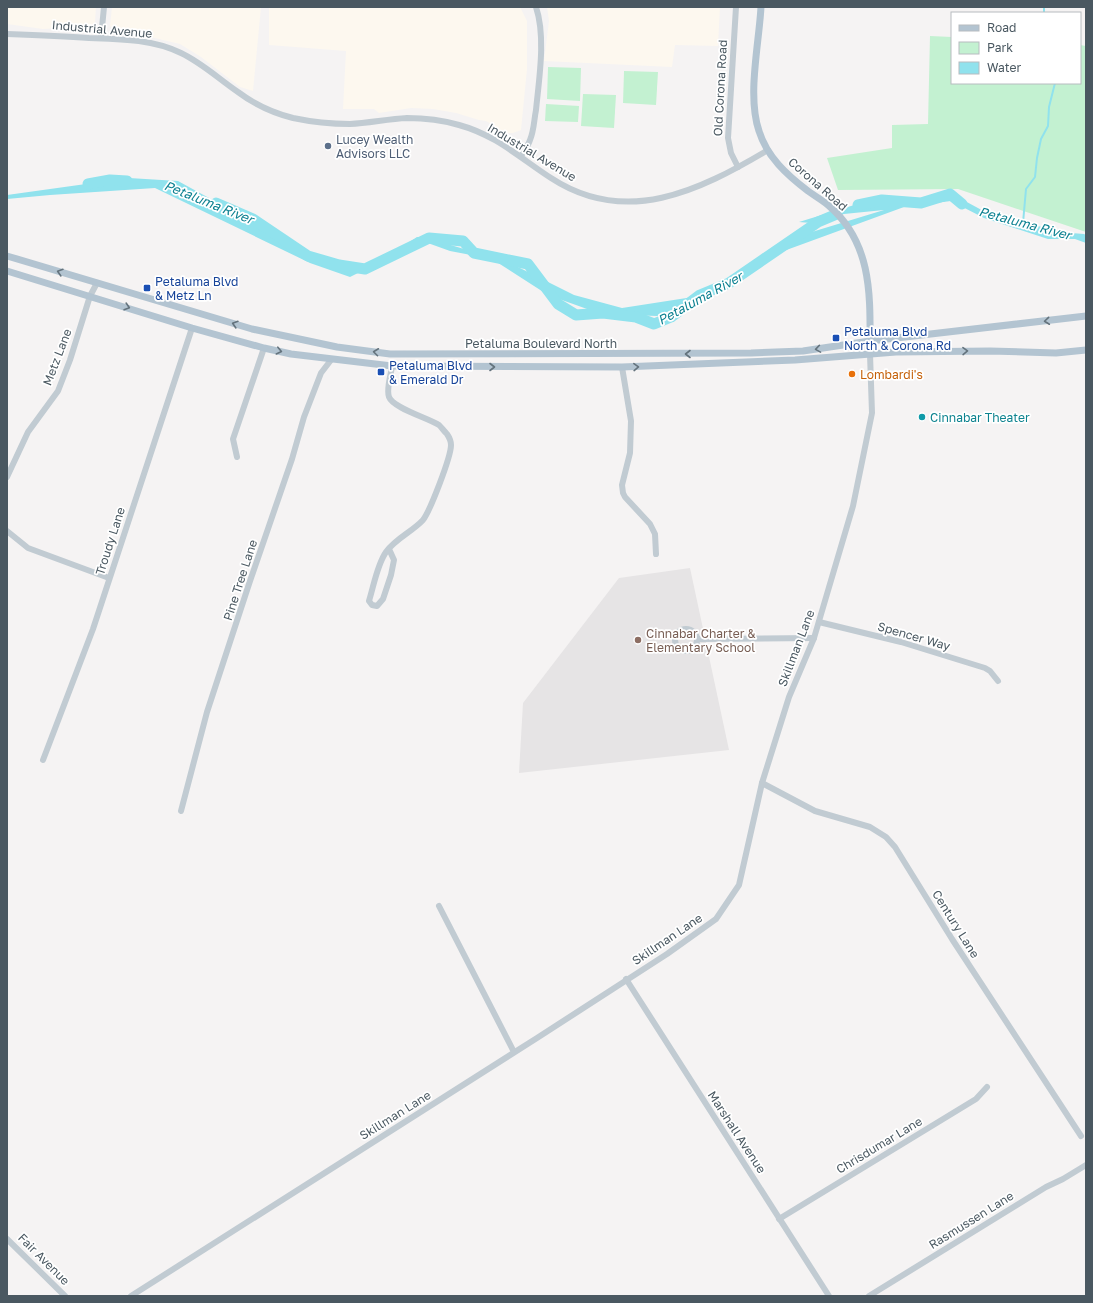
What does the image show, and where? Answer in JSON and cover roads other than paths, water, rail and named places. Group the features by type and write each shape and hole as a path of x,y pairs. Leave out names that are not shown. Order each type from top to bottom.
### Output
{"main road":[{"name":"Corona Road","path":"761,11 754,83 755,110 758,131 768,150 782,170 808,191 828,204 853,234 860,251 869,285 871,325 870,354"},
{"name":"Petaluma Boulevard North","path":"7,256 252,329 337,347 390,354 751,353 803,351 870,341 1086,316"},
{"name":"Petaluma Boulevard North","path":"7,271 192,328 264,348 331,360 392,366 622,367 795,360 896,352 990,351 1056,353 1086,350"}],"street":[{"path":"100,38 104,7"},
{"path":"521,156 532,135 537,98 541,45 539,18 536,7"},
{"name":"Old Corona Road","path":"736,7 728,138 731,152 738,167"},
{"name":"Industrial Avenue","path":"7,34 100,38 145,42 172,49 194,59 249,100 271,111 290,117 320,123 336,124 408,118 434,120 461,125 500,142 550,177 572,190 612,201 646,200 682,193 719,178 768,150"},
{"name":"Metz Lane","path":"7,477 28,432 58,391 70,360 90,296 97,283"},
{"name":"Troudy Lane","path":"43,760 93,629 192,328"},
{"path":"237,457 233,439 264,348"},
{"name":"Skillman Lane","path":"132,1296 666,954 716,919 728,904 739,885 762,783 789,697 814,638 853,506 872,413 870,354"},
{"name":"Pine Tree Lane","path":"181,811 207,712 292,459 304,417 321,373 331,360"},
{"path":"389,549 394,560 388,588 383,599 377,606 372,605 369,601 386,552 397,540 414,529 424,518 448,460 451,445 449,437 440,426 403,408 393,402 389,397 388,391 392,366"},
{"path":"622,367 631,421 630,453 622,485 622,493 650,524 655,534 656,554"},
{"path":"7,531 28,548 109,578"},
{"name":"Spencer Way","path":"819,622 901,642 985,668 990,671 998,681"},
{"path":"698,639 814,638"},
{"name":"Century Lane","path":"762,783 815,811 870,828 886,837 895,847 952,940 1081,1136"},
{"path":"439,906 514,1052"},
{"name":"Marshall Avenue","path":"626,979 829,1296"},
{"name":"Chrisdumar Lane","path":"779,1219 976,1099 987,1087"},
{"name":"Rasmussen Lane","path":"869,1296 1046,1187 1086,1165"},
{"name":"Fair Avenue","path":"7,1239 65,1296"}],"water":[{"path":"129,178 178,181 293,244 321,263 352,271 399,249 417,237 434,240 464,249 488,252 574,295 622,308 693,297 733,277 792,238 884,210 844,214 811,223 799,222 864,202 908,202 952,194 989,214 1059,232 1084,234 1086,235 1086,243 1075,239 1048,239 984,218 951,201 904,207 770,256 707,296 657,316 601,314 548,295 492,259 450,251 425,242 350,277 310,263 155,188 7,199 7,195"}],"waterway":[{"path":"1044,7 1044,12"},
{"path":"1023,223 1026,189 1035,177 1041,139 1048,126 1049,107 1055,84"},
{"name":"Petaluma River","path":"88,184 110,180 127,181"},
{"name":"Petaluma River","path":"858,205 882,200 921,203 950,194 962,204"},
{"name":"Petaluma River","path":"216,203 253,219 308,256 339,265 365,269 429,238 463,241 474,253 528,264 558,304 576,315 603,313 636,317 654,324 671,317 700,295 729,283 818,222 837,214"}],"place":[{"name":"Lucey Wealth Advisors LLC","path":"328,146"},
{"name":"Petaluma Blvd & Metz Ln","path":"147,288"},
{"name":"Petaluma Blvd North & Corona Rd","path":"836,338"},
{"name":"Petaluma Blvd & Emerald Dr","path":"381,372"},
{"name":"Lombardi's","path":"852,374"},
{"name":"Cinnabar Theater","path":"922,417"},
{"name":"Cinnabar Charter & Elementary School","path":"638,640"}]}
